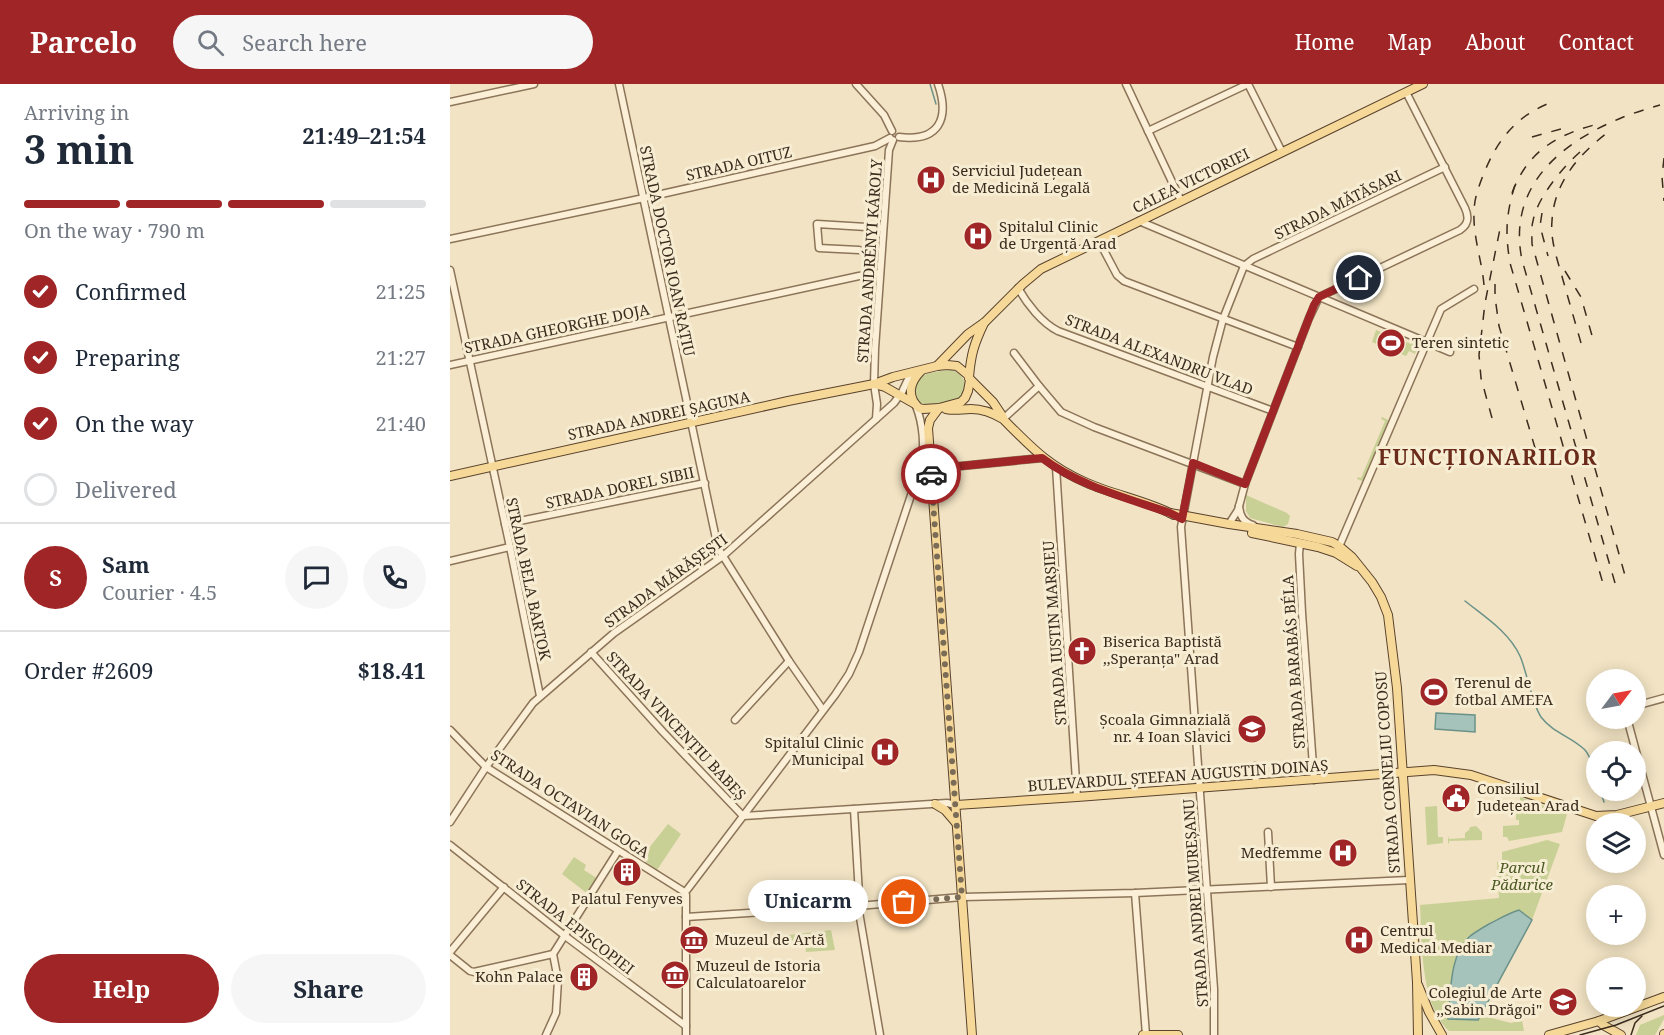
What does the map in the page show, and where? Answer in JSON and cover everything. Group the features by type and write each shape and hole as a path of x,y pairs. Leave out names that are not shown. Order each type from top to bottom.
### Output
{"main road":[{"name":"CALEA VICTORIEI","path":"937,366 968,334 985,322 1018,288 1041,269 1407,89 1423,84"},
{"name":"CALEA VICTORIEI","path":"969,378 971,352 985,322"},
{"path":"915,404 910,392 915,376 921,371 937,366 957,366 993,402 1003,419 1042,458 1088,484 1183,517 1318,547 1337,549"},
{"name":"STRADA ANDREI ȘAGUNA","path":"450,476 874,384 921,371"},
{"path":"969,378 968,391 963,400 941,408 931,417 928,425 972,1035"},
{"path":"874,384 923,409 973,409 987,411 1003,419"},
{"path":"1183,517 1322,539 1337,549"},
{"name":"STRADA CORNELIU COPOSU","path":"1337,549 1352,557 1361,568 1382,597 1388,615 1396,688 1417,982 1418,1035"},
{"name":"BULEVARDUL ȘTEFAN AUGUSTIN DOINAȘ","path":"956,805 1441,770 1471,775 1596,816 1611,816 1664,802"},
{"path":"935,804 945,810 957,824"},
{"name":"STRADA CORNELIU COPOSU","path":"1417,982 1429,1012 1442,1035"},
{"path":"1549,1035 1599,1021 1664,997"},
{"path":"1599,1021 1603,1026 1621,1035"},
{"path":"1144,1035 1178,1035"}],"street":[{"path":"450,102 534,84"},
{"name":"STRADA DOCTOR IOAN RAȚIU","path":"619,84 717,545 822,710"},
{"path":"856,84 884,115 892,131 891,139 897,140 899,136"},
{"path":"892,131 897,131 899,136 908,138 923,136 932,132 939,125 942,120 943,104 938,84"},
{"path":"1126,84 1181,201"},
{"path":"1148,131 1248,84 1282,152"},
{"path":"1229,524 1239,506 1245,484 1319,297 1464,228 1468,220 1468,213 1407,89"},
{"name":"STRADA OITUZ","path":"450,239 875,146 891,139"},
{"name":"STRADA ANDRÉNYI KÁROLY","path":"874,384 883,228 891,139"},
{"name":"STRADA MĂTĂSARI","path":"1244,266 1253,259 1444,167"},
{"path":"1139,221 1450,352"},
{"path":"859,250 819,248 817,224 883,228"},
{"path":"1099,241 1121,280 1298,347"},
{"name":"STRADA ANDREI MUREȘANU","path":"1214,1035 1215,1009 1201,788 1181,531 1213,357 1223,319 1244,266"},
{"name":"STRADA BELA BARTOK","path":"450,270 540,696"},
{"name":"STRADA GHEORGHE DOJA","path":"450,365 880,273"},
{"name":"STRADA ALEXANDRU VLAD","path":"1018,288 1042,319 1052,327 1273,411"},
{"path":"1337,549 1441,309 1474,289"},
{"path":"1014,353 1057,409 1065,414 1245,484"},
{"name":"STRADA MĂRĂȘEȘTI","path":"450,822 528,708 540,696 614,633 723,556 900,396 911,373"},
{"path":"874,384 877,404 876,418"},
{"path":"1003,419 1039,386"},
{"path":"686,1035 685,892 849,674 859,652 923,456 922,428 915,404"},
{"path":"931,469 1042,458"},
{"name":"STRADA IUSTIN MARȘIEU","path":"1056,467 1077,797"},
{"name":"STRADA DOREL SIBII","path":"504,524 705,483"},
{"path":"915,483 932,486"},
{"path":"1239,506 1244,521 1262,530"},
{"name":"STRADA BARABÁS BÉLA","path":"1300,543 1314,780"},
{"path":"450,561 510,547"},
{"name":"STRADA VINCENȚIU BABEȘ","path":"591,652 743,816"},
{"path":"735,720 789,661"},
{"path":"1646,703 1664,698"},
{"path":"1630,729 1664,855"},
{"name":"STRADA OCTAVIAN GOGA","path":"450,730 486,767 685,892"},
{"path":"1255,766 1256,784"},
{"path":"743,816 947,802 956,805"},
{"path":"854,809 858,906 880,1035"},
{"path":"1268,832 1271,887"},
{"name":"STRADA EPISCOPIEI","path":"450,845 686,1026"},
{"path":"504,887 450,954 470,971 553,954 618,851"},
{"path":"686,917 962,897 1135,893 1409,880"},
{"path":"1135,893 1144,1035"},
{"path":"546,1035 556,1013 558,980 553,954"}],"green space":[{"name":"Teren sintetic","path":"1376,330 1411,344 1412,342 1417,347 1415,354 1409,351 1406,356 1372,342"},
{"path":"950,370 958,373 964,380 966,389 961,397 934,405 918,401 913,388 918,379 929,373"},
{"path":"1382,417 1389,422 1362,481 1357,479 1361,478 1385,421 1381,419"},
{"path":"1246,495 1287,513 1290,516 1288,524 1283,527 1250,518 1246,511"},
{"path":"1520,797 1567,814 1562,832 1509,841 1507,837 1503,837 1503,826 1519,825 1516,813 1520,812"},
{"path":"1437,806 1438,837 1443,837 1443,843 1427,845 1425,807"},
{"path":"668,824 681,834 657,870 641,858"},
{"path":"1476,826 1482,832 1482,840 1449,841 1448,843 1448,836 1449,839 1465,838 1465,833 1470,827"},
{"name":"Parcul Pădurice","path":"1547,840 1560,844 1532,920 1519,910 1501,917 1476,932 1458,953 1480,1015 1511,1023 1522,1020 1524,1031 1449,1031 1440,1020 1433,1005 1424,972 1420,905 1499,898 1497,862 1502,861 1502,852"},
{"path":"574,857 586,865 584,870 598,879 588,894 562,874"},
{"path":"831,930 835,950 806,952 805,941 789,941 789,935"},
{"path":"1664,1015 1655,1035 1636,1035 1640,1025"}],"water":[{"path":"1436,713 1475,715 1475,732 1435,729"},
{"path":"1519,910 1532,920 1478,1020 1448,1019 1454,964 1462,945 1479,930"}],"waterway":[{"path":"930,84 936,104"},
{"path":"1465,601 1496,626 1515,647 1541,717 1586,752"}],"tram line":[{"path":"1580,1035 1616,1025 1664,1006"},
{"path":"1631,1035 1635,1023 1641,1017"}],"railway":[{"path":"1484,285 1474,222 1475,202 1480,183 1502,139 1528,114 1552,102"},
{"path":"1615,583 1522,260 1519,234 1523,211 1531,190 1543,171 1559,155 1578,140 1599,128 1660,105"},
{"path":"1512,193 1526,167 1544,148 1566,135 1594,125"},
{"path":"1532,137 1568,127"},
{"path":"1581,343 1553,243 1554,207 1558,193 1571,169 1589,148 1611,130"},
{"path":"1580,152 1559,174 1535,212 1532,224 1532,244 1626,579"},
{"path":"1664,158 1662,177 1664,201"},
{"path":"1515,185 1507,224 1510,263 1604,587"},
{"path":"1542,213 1540,226 1548,256"},
{"path":"1492,418 1481,378 1479,355 1485,303 1501,224"},
{"path":"1565,271 1581,297 1593,339"},
{"path":"1495,284 1499,326 1538,458"}],"way so far":[{"path":"904,902 962,897 931,474"}],"place":[{"name":"Serviciul Județean de Medicină Legală","path":"931,180"},
{"name":"Spitalul Clinic de Urgență Arad","path":"978,236"},
{"name":"Teren sintetic","path":"1391,343"},
{"name":"Biserica Baptistă ,,Speranța\" Arad","path":"1082,651"},
{"name":"Terenul de fotbal AMEFA","path":"1434,692"},
{"name":"Școala Gimnazială nr. 4 Ioan Slavici","path":"1252,729"},
{"name":"Spitalul Clinic Municipal","path":"885,752"},
{"name":"Consiliul Județean Arad","path":"1456,798"},
{"name":"Medfemme","path":"1343,853"},
{"name":"Palatul Fenyves","path":"627,872"},
{"name":"Unicarm","path":"904,902"},
{"name":"Muzeul de Artă","path":"694,940"},
{"name":"Centrul Medical Mediar","path":"1359,940"},
{"name":"Muzeul de Istoria Calculatoarelor","path":"675,975"},
{"name":"Kohn Palace","path":"584,977"},
{"name":"Colegiul de Arte ,,Sabin Drăgoi\"","path":"1563,1002"}],"district":[{"name":"FUNCȚIONARILOR","path":"1488,458"}],"route":[{"path":"931,474 931,469 1042,458 1088,484 1182,519 1193,463 1245,484 1314,305 1319,297 1359,278"}]}
